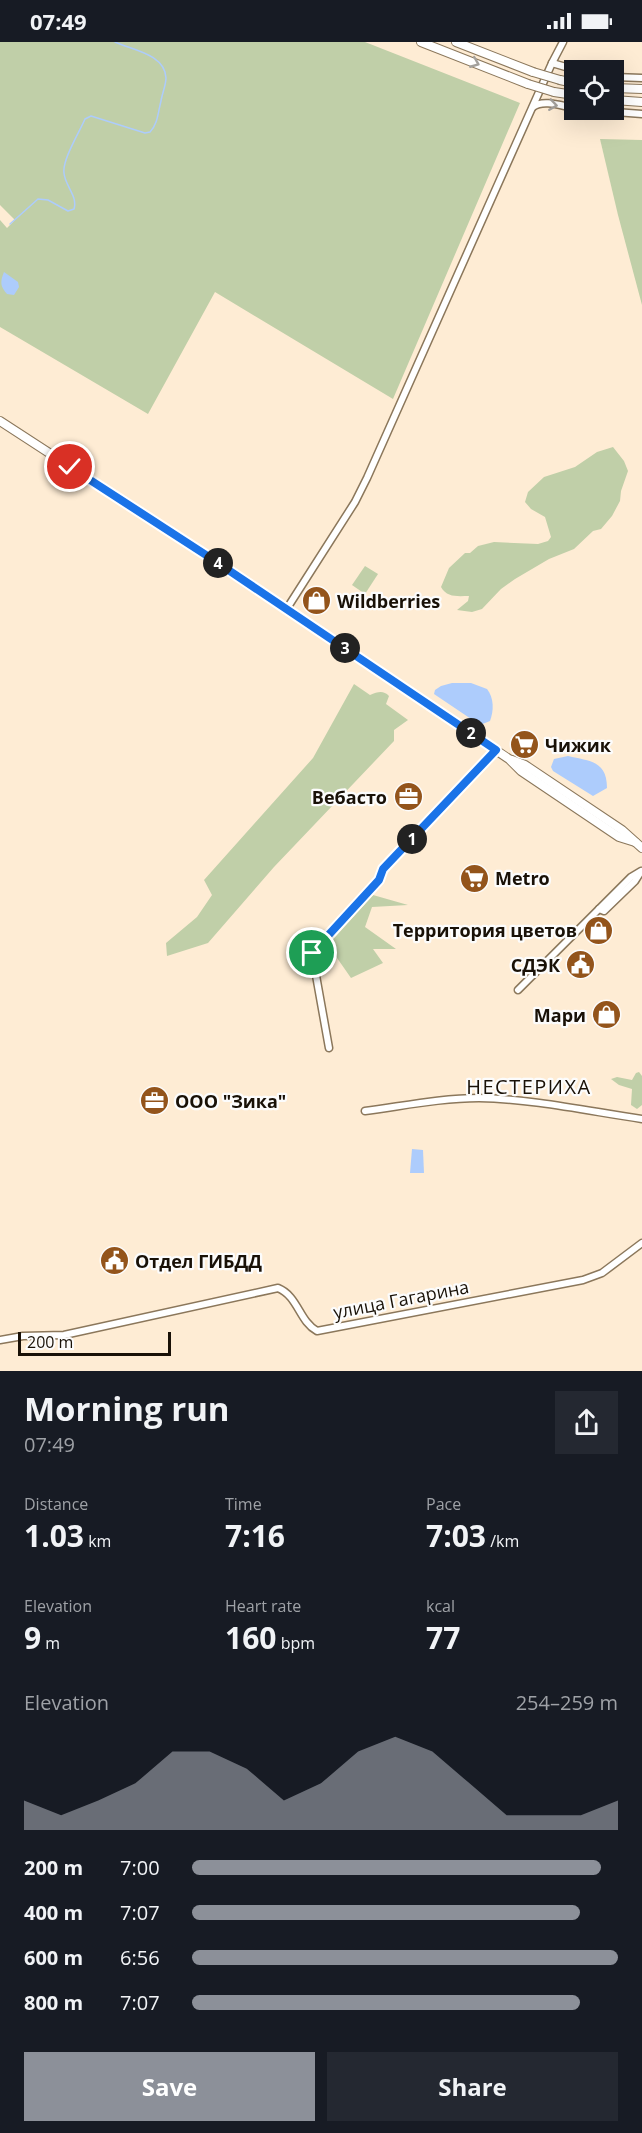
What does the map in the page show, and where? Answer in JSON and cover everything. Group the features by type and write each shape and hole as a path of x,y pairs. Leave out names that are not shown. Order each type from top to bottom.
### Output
{"main road":[{"path":"421,42 528,84 564,94"},
{"path":"456,42 533,72 564,81"},
{"path":"624,88 642,89"},
{"path":"624,101 642,102"},
{"path":"0,421 206,555 509,759 534,771 622,830 639,845"}],"street":[{"path":"286,610 355,502 367,478 563,42"},
{"path":"552,63 564,66"},
{"path":"624,77 642,78"},
{"path":"532,107 546,103 564,106"},
{"path":"624,113 642,114"},
{"path":"329,1048 312,953 379,880 383,869 496,750"},
{"path":"518,990 635,881 641,871"},
{"path":"365,1111 448,1099 477,1098 642,1119"},
{"name":"улица Гагарина","path":"0,1340 23,1336 64,1335 278,1288 289,1294 309,1327 317,1331 584,1280 609,1268 642,1243"}],"green space":[{"path":"0,42 365,42 520,103 393,399 215,292 148,414 0,327 0,220 7,228 15,220 0,205"},
{"path":"600,139 642,140 642,305 618,215"},
{"path":"613,447 624,461 628,471 620,501 612,516 601,529 593,531 574,549 549,559 515,579 501,589 482,609 472,612 457,610 468,601 469,596 453,596 443,591 441,587 449,568 465,553 470,553 478,546 494,542 538,544 548,541 551,537 545,517 531,509 525,502 528,492 544,477 575,467 597,452"},
{"path":"365,566 378,574 365,594 352,585"},
{"path":"354,684 370,695 380,692 387,694 389,696 386,704 408,720 394,730 394,741 274,867 208,943 167,956 166,943 197,917 212,895 204,880 313,758"},
{"path":"373,895 408,905 372,907 365,927 396,949 373,949 383,963 351,978 328,945"},
{"path":"639,1072 642,1076 642,1105 637,1109 631,1105 632,1089 619,1085 611,1079 617,1077 632,1080"}],"water":[{"path":"4,272 18,282 19,287 14,295 7,294 2,286"},
{"path":"452,683 471,683 487,689 493,704 490,721 480,725 434,694 435,690 441,686"},
{"path":"568,756 590,761 600,767 604,772 607,788 593,796 553,771 551,767 554,759"},
{"path":"412,1149 423,1150 424,1173 410,1173"}],"waterway":[{"path":"10,224 38,199 48,200 68,211 74,209 75,204 65,178 64,167 68,153 85,119 91,116 145,133 150,132 155,125 166,78 164,70 154,58 115,42"}],"place":[{"name":"Wildberries","path":"316,601"},
{"name":"Чижик","path":"524,745"},
{"name":"Вебасто","path":"408,797"},
{"name":"Metro","path":"474,878"},
{"name":"Территория цветов","path":"598,930"},
{"name":"СДЭК","path":"581,965"},
{"name":"Мари","path":"607,1015"},
{"name":"ООО \"Зика\"","path":"154,1101"},
{"name":"Отдел ГИБДД","path":"114,1261"}],"district":[{"name":"НЕСТЕРИХА","path":"529,1086"}],"route":[{"path":"70,467 206,555 496,750 383,869 379,880 312,953"}]}
